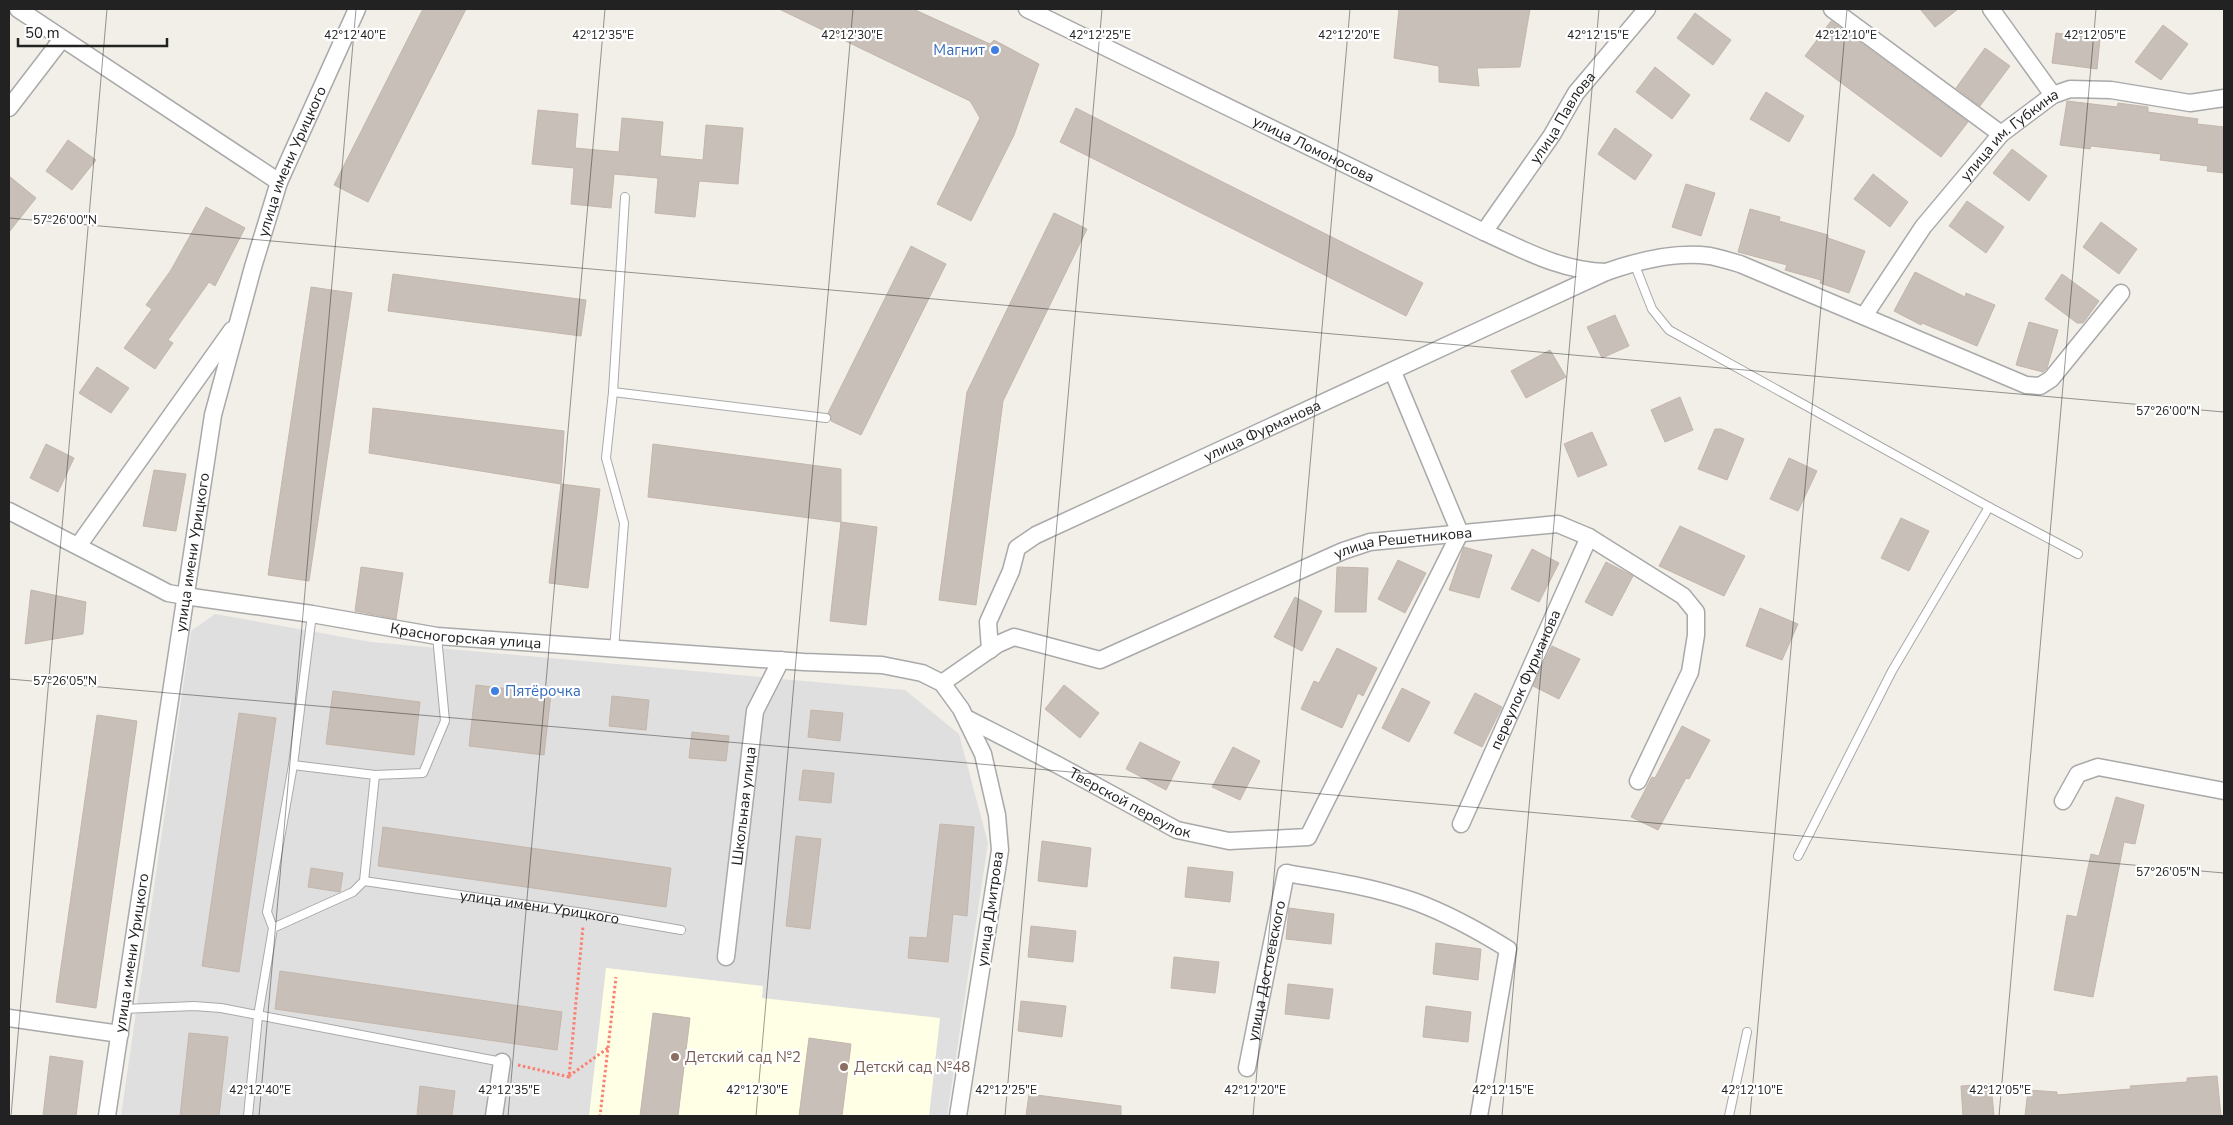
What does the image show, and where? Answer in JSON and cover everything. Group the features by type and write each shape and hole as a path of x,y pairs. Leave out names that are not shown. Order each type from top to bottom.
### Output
{"street":[{"path":"18,9 279,182"},
{"name":"улица имени Урицкого","path":"107,1116 213,415 279,182 358,9"},
{"name":"улица Ломоносова","path":"1027,9 1484,232 1554,264 1592,272 1606,272"},
{"name":"улица Павлова","path":"1484,232 1552,135 1576,93 1647,9"},
{"path":"1832,9 2001,134"},
{"path":"1991,9 2052,95"},
{"path":"9,108 62,39"},
{"name":"улица им. Губкина","path":"1864,316 1923,227 2001,134 2052,95 2070,89 2111,90 2190,103 2224,98"},
{"name":"улица Фурманова","path":"990,650 988,622 1011,571 1017,548 1036,535 1393,372 1606,272 1634,262 1679,256 1708,256 1740,264 2026,385 2040,386 2051,379 2121,293"},
{"path":"78,546 238,322"},
{"path":"1393,372 1460,533"},
{"name":"Красногорская улица","path":"9,511 168,593 312,614 438,636 781,660 882,665 922,673 942,683"},
{"name":"улица Решетникова","path":"942,683 990,650 1014,637 1100,660 1343,551 1370,542 1558,524 1589,537 1683,596 1696,612 1696,635 1690,672 1638,781"},
{"name":"Тверской переулок","path":"966,718 1056,764 1177,830 1229,841 1308,837 1460,533"},
{"name":"переулок Фурманова","path":"1461,824 1589,537"},
{"name":"Школьная улица","path":"726,957 755,711 781,660"},
{"name":"улица Дмитрова","path":"942,683 966,718 983,754 997,815 1000,850 958,1116"},
{"path":"2064,801 2078,774 2098,767 2224,790"},
{"name":"улица Достоевского","path":"1247,1068 1286,874 1340,882 1416,902 1476,929 1508,949 1478,1116"},
{"path":"9,1018 120,1034"},
{"path":"494,1116 502,1062"}],"lane":[{"path":"614,648 624,523 606,458 613,392 625,197"},
{"path":"1634,262 1652,309 1669,330 1989,507 2078,554"},
{"path":"613,392 826,418"},
{"path":"1798,856 1892,671 1989,507"},
{"path":"248,1116 258,1016 273,928 267,912 293,765 312,614"},
{"path":"293,765 375,775 423,773 445,721 438,636"},
{"path":"273,928 353,892 364,881 375,775"},
{"name":"улица имени Урицкого","path":"364,881 584,913 681,930"},
{"path":"123,1009 194,1006 221,1008 502,1062"},
{"path":"1729,1116 1747,1032"}],"path":[{"path":"569,1077 584,913"},
{"path":"600,1116 616,976"},
{"path":"502,1062 569,1077 608,1048"}],"shaded area":[{"path":"215,614 371,642 905,690 959,734 988,843 947,1116 121,1116 191,631"},
{"path":"606,968 763,986 762,998 940,1018 929,1116 589,1116"}],"building":[{"path":"423,9 466,9 368,202 334,185"},
{"path":"779,9 913,9 990,44 994,40 1039,64 1014,135 971,221 937,204 980,118 970,101"},
{"path":"1399,9 1530,9 1520,67 1477,68 1479,86 1439,82 1439,66 1394,58"},
{"path":"1920,9 1958,9 1935,27"},
{"path":"1695,13 1731,40 1713,65 1677,38"},
{"path":"1831,21 1968,122 1941,157 1805,56"},
{"path":"2163,25 2188,44 2161,80 2135,62"},
{"path":"2056,33 2100,39 2097,69 2052,63"},
{"path":"1985,48 2010,66 1980,106 1956,88"},
{"path":"1655,67 1690,95 1672,119 1636,92"},
{"path":"1766,92 1804,116 1789,142 1750,119"},
{"path":"2067,101 2117,107 2118,103 2148,107 2148,112 2198,119 2197,124 2224,127 2224,173 2207,171 2208,166 2160,160 2161,154 2091,146 2090,149 2060,145"},
{"path":"1076,108 1423,283 1406,316 1060,142"},
{"path":"538,110 578,114 575,148 619,152 622,118 663,122 660,156 703,160 706,125 743,128 738,184 699,181 695,217 655,213 658,178 614,174 611,208 571,204 574,168 532,164"},
{"path":"1615,128 1652,155 1635,180 1598,154"},
{"path":"68,140 96,160 72,190 46,171"},
{"path":"2012,149 2047,176 2029,201 1993,173"},
{"path":"1873,174 1908,202 1890,227 1854,199"},
{"path":"9,176 36,198 9,232"},
{"path":"1686,184 1715,193 1701,236 1672,227"},
{"path":"1967,201 2004,227 1986,253 1949,226"},
{"path":"206,207 245,228 215,286 209,282 168,340 173,343 155,369 124,348 152,309 146,305 171,270"},
{"path":"1750,209 1780,217 1779,221 1828,235 1828,238 1865,251 1849,293 1820,283 1821,280 1785,270 1787,265 1738,252"},
{"path":"1054,213 1087,229 1003,401 976,605 939,600 967,392"},
{"path":"2101,222 2137,249 2119,274 2083,247"},
{"path":"911,246 946,264 861,435 831,421 831,416 828,413"},
{"path":"1915,272 1965,297 1966,293 1995,305 1977,346 1922,323 1921,325 1894,311"},
{"path":"393,274 586,300 581,336 388,311"},
{"path":"2062,274 2099,301 2083,323 2077,323 2045,299"},
{"path":"311,287 352,293 309,581 268,575"},
{"path":"1615,315 1629,346 1602,358 1587,327"},
{"path":"2029,322 2058,330 2047,368 2043,372 2016,365"},
{"path":"1550,350 1566,377 1526,398 1511,371"},
{"path":"97,367 129,388 111,413 79,393"},
{"path":"1680,397 1693,430 1665,442 1651,410"},
{"path":"373,408 564,431 561,484 369,453"},
{"path":"1715,429 1721,429 1744,439 1727,480 1698,469"},
{"path":"1592,432 1607,465 1578,477 1564,444"},
{"path":"46,444 74,458 58,492 30,478"},
{"path":"653,444 841,469 841,522 648,497"},
{"path":"1789,458 1817,471 1798,511 1770,499"},
{"path":"154,470 186,474 176,531 143,526"},
{"path":"561,484 600,489 588,588 549,583"},
{"path":"1901,518 1929,531 1909,571 1881,558"},
{"path":"841,522 877,527 866,625 830,621"},
{"path":"1680,526 1745,556 1724,596 1659,566"},
{"path":"1464,547 1492,555 1479,598 1449,590"},
{"path":"1532,549 1559,563 1539,602 1511,589"},
{"path":"1398,560 1426,573 1405,613 1378,599"},
{"path":"1606,562 1633,576 1612,616 1585,602"},
{"path":"361,567 403,573 396,619 355,611"},
{"path":"1337,567 1368,568 1366,612 1335,612"},
{"path":"31,590 86,602 83,634 25,644"},
{"path":"1295,597 1322,611 1302,651 1274,637"},
{"path":"1760,608 1798,624 1782,660 1746,646"},
{"path":"1552,646 1580,659 1559,699 1533,686"},
{"path":"1337,648 1377,668 1363,696 1358,693 1342,728 1301,709 1314,681 1319,683"},
{"path":"476,685 551,694 544,755 469,746"},
{"path":"1064,685 1099,713 1080,738 1045,709"},
{"path":"1402,688 1430,702 1409,742 1382,728"},
{"path":"333,691 420,702 414,755 326,744"},
{"path":"1475,693 1502,707 1482,747 1454,733"},
{"path":"612,696 649,700 646,730 609,726"},
{"path":"811,710 843,713 840,741 808,737"},
{"path":"239,713 276,718 239,972 202,966"},
{"path":"97,715 137,721 96,1008 56,1002"},
{"path":"1682,726 1710,740 1689,779 1686,778 1658,830 1631,817 1652,777 1655,778"},
{"path":"692,732 729,736 726,761 689,758"},
{"path":"1140,742 1180,762 1166,790 1126,769"},
{"path":"1233,747 1260,761 1240,800 1212,787"},
{"path":"803,770 834,773 831,803 799,800"},
{"path":"2116,797 2144,805 2135,844 2124,842 2093,997 2054,990 2067,915 2077,917 2091,854 2099,856"},
{"path":"940,824 974,827 967,916 953,914 948,962 908,958 910,937 927,938"},
{"path":"383,827 671,868 666,907 378,866"},
{"path":"796,836 821,839 810,929 786,926"},
{"path":"1042,841 1091,848 1087,887 1038,881"},
{"path":"1188,867 1233,872 1230,902 1185,897"},
{"path":"311,868 343,873 340,892 308,887"},
{"path":"1289,908 1334,914 1331,944 1286,939"},
{"path":"1031,926 1076,931 1073,962 1028,957"},
{"path":"1436,943 1481,949 1478,980 1433,974"},
{"path":"1174,957 1219,962 1215,993 1171,988"},
{"path":"280,971 562,1012 557,1050 275,1009"},
{"path":"1288,984 1333,989 1329,1019 1285,1014"},
{"path":"1021,1001 1066,1006 1062,1037 1018,1031"},
{"path":"1426,1006 1471,1012 1468,1042 1423,1037"},
{"path":"653,1013 690,1018 678,1116 640,1116"},
{"path":"189,1033 228,1037 219,1116 180,1116"},
{"path":"809,1038 851,1044 842,1116 799,1116"},
{"path":"50,1056 83,1061 76,1116 43,1116"},
{"path":"2217,1076 2221,1116 2025,1116 2028,1090 2057,1092 2057,1095 2131,1089 2130,1086 2187,1082 2187,1078"},
{"path":"1991,1084 1994,1116 1963,1116 1961,1086"},
{"path":"420,1086 455,1091 452,1116 417,1116"},
{"path":"1029,1094 1121,1106 1121,1116 1026,1116"}],"place":[{"name":"Магнит","path":"995,50"},
{"name":"Пятёрочка","path":"495,691"},
{"name":"Детский сад №2","path":"675,1057"},
{"name":"Детскй сад №48","path":"844,1067"}]}
